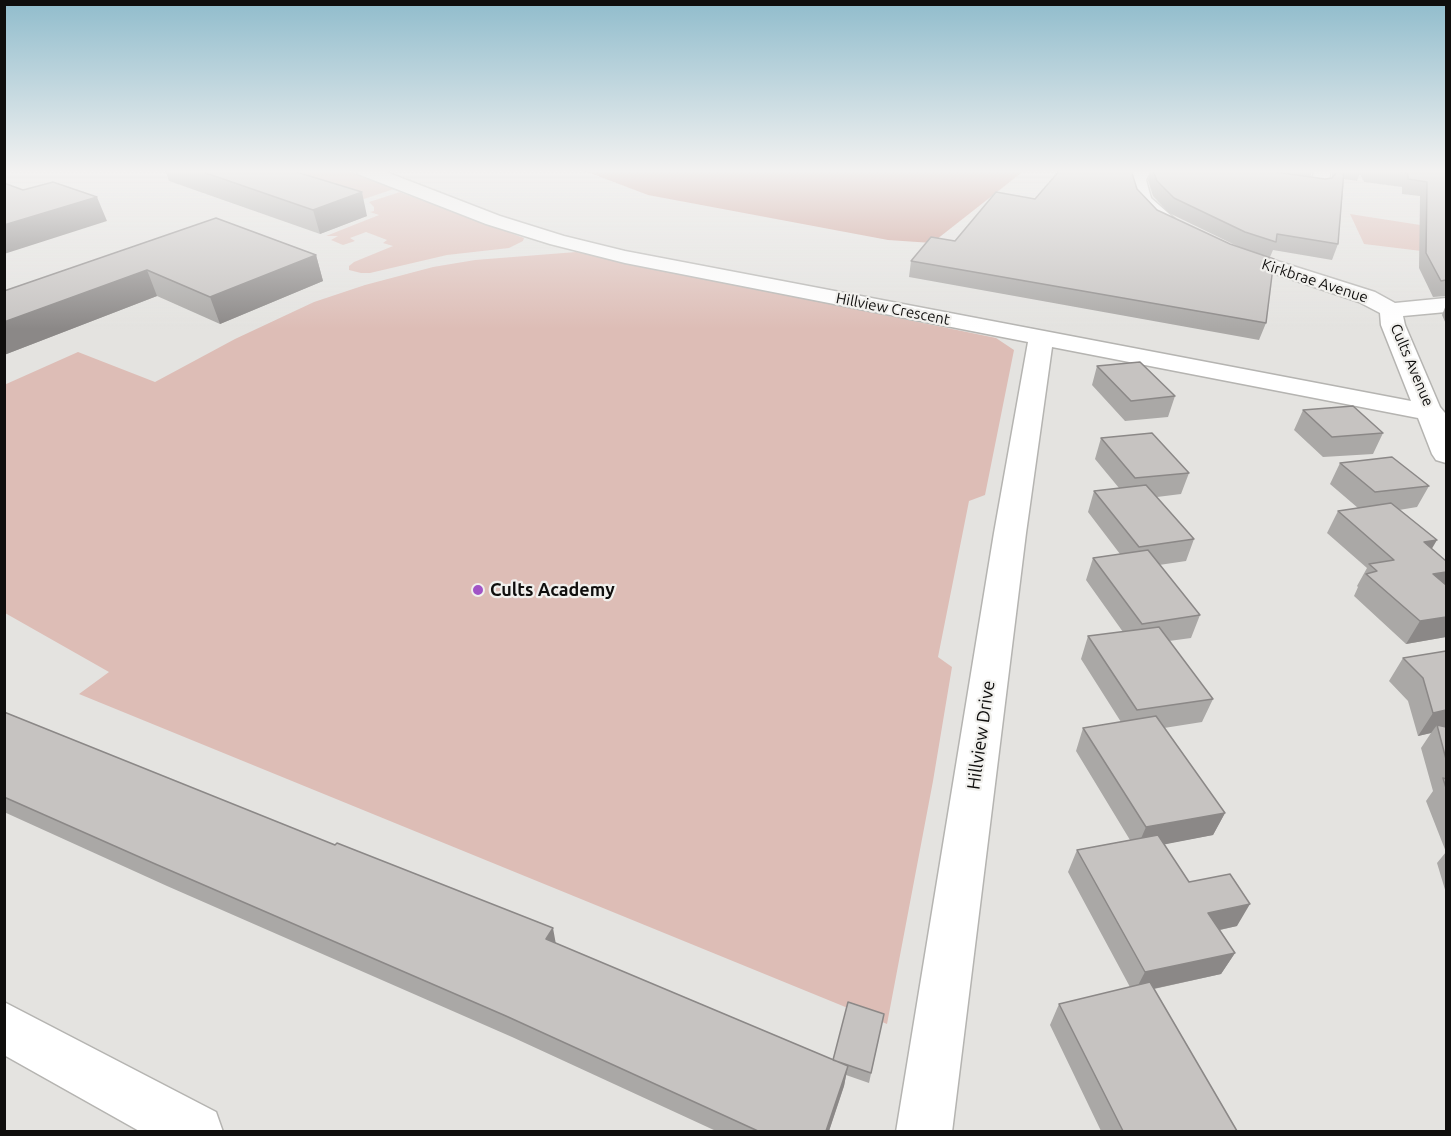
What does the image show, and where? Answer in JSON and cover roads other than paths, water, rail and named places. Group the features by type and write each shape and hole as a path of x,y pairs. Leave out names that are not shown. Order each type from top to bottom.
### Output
{"street":[{"name":"Hillview Crescent","path":"504,223 603,251 1432,413"},
{"path":"1168,223 1188,234"},
{"name":"Kirkbrae Avenue","path":"1215,246 1368,297 1391,310"},
{"path":"1391,310 1446,305"},
{"name":"Cults Avenue","path":"1391,310 1393,325 1432,413 1446,454"},
{"name":"Hillview Drive","path":"924,1131 1010,533 1041,338"},
{"path":"4,1027 196,1131"}],"place":[{"name":"Cults Academy","path":"478,590"}]}
